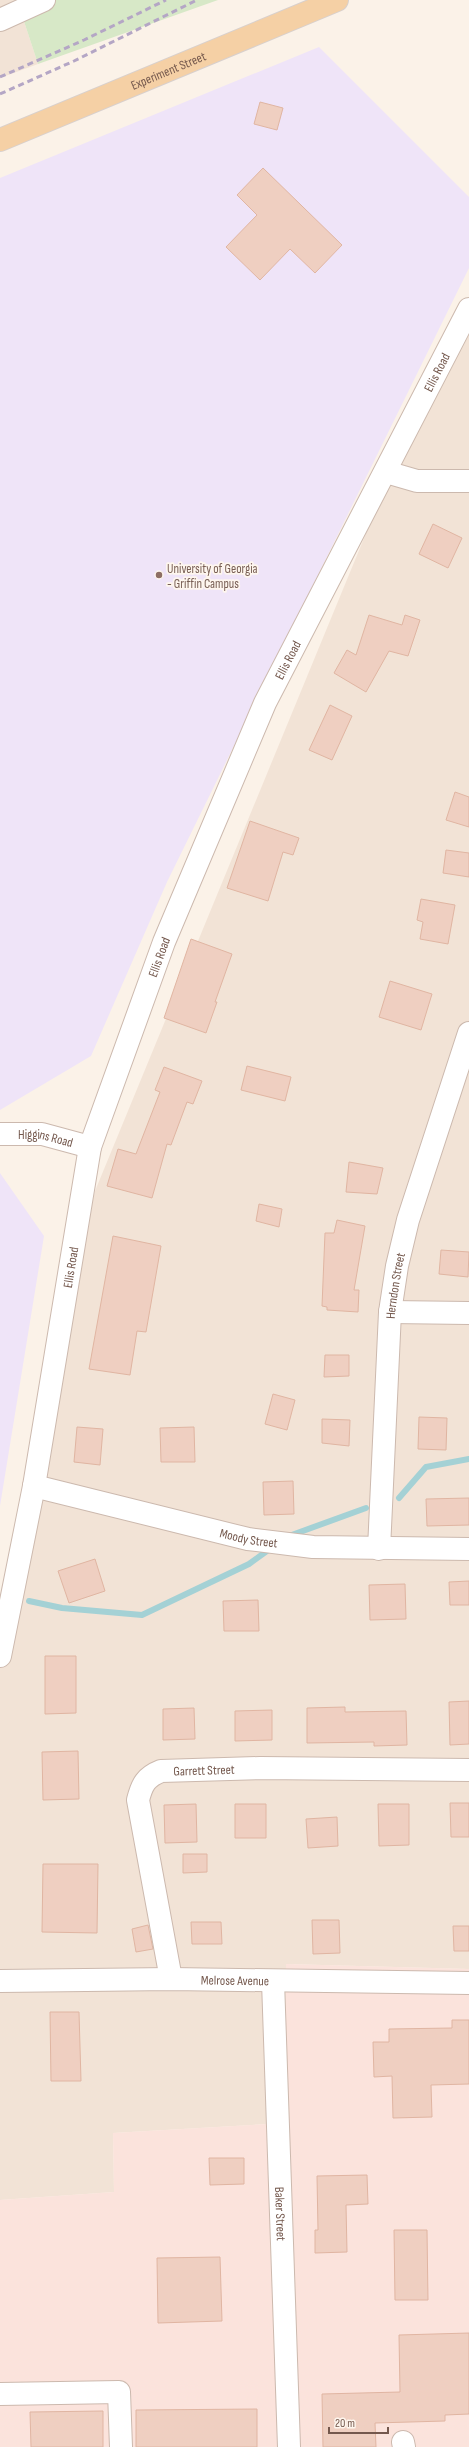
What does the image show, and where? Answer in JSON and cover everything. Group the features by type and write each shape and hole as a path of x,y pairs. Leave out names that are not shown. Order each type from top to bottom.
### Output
{"main road":[{"name":"Experiment Street","path":"0,140 337,0"}],"street":[{"path":"0,20 44,0"},
{"name":"Ellis Road","path":"0,1656 34,1486 90,1147 164,942 265,703 469,310"},
{"path":"386,472 417,480 469,481"},
{"name":"Herndon Street","path":"379,1549 390,1312 397,1266 408,1220 469,1033"},
{"name":"Higgins Road","path":"0,1134 42,1134 90,1147"},
{"path":"390,1312 469,1313"},
{"name":"Moody Street","path":"34,1486 248,1539 313,1547 469,1550"},
{"name":"Garrett Street","path":"171,1979 138,1800 142,1783 151,1775 162,1771 260,1768 469,1770"},
{"name":"Melrose Avenue","path":"0,1981 171,1979 469,1983"},
{"name":"Baker Street","path":"273,1981 289,2447"},
{"path":"0,2394 119,2392 121,2447"}],"shaded area":[{"path":"0,0 17,0 38,64 0,78"},
{"name":"University of Georgia - Griffin Campus","path":"319,47 469,197 469,268 167,882 91,1056 0,1110 0,178"},
{"path":"469,333 469,1969 286,1964 285,2123 113,2133 114,2192 0,2200 0,1625 95,1191 367,531"},
{"path":"0,1173 44,1236 0,1506"},
{"path":"286,1964 469,1969 469,2447 0,2447 0,2200 114,2192 113,2133 285,2123"}],"green space":[{"path":"17,0 218,0 38,64"}],"building":[{"path":"260,102 283,108 277,130 254,124"},
{"path":"263,168 342,245 315,273 290,249 260,280 226,247 257,215 237,195"},
{"path":"433,524 462,538 448,568 419,554"},
{"path":"369,615 402,625 405,615 420,620 408,656 389,651 366,692 334,673 347,650 356,655"},
{"path":"330,705 352,716 332,760 309,750"},
{"path":"455,792 469,797 469,827 446,820"},
{"path":"250,821 299,838 293,855 283,852 268,901 227,888"},
{"path":"446,850 469,853 469,877 443,873"},
{"path":"421,899 455,905 448,944 420,939 423,922 417,920"},
{"path":"191,939 232,954 206,1033 164,1018"},
{"path":"390,981 432,994 421,1030 379,1017"},
{"path":"247,1066 291,1077 285,1101 241,1090"},
{"path":"164,1067 202,1081 193,1104 187,1102 171,1145 167,1144 152,1198 107,1186 118,1149 136,1154 160,1092 155,1090"},
{"path":"349,1162 383,1168 377,1194 346,1192"},
{"path":"259,1204 282,1209 279,1227 256,1221"},
{"path":"337,1220 365,1226 354,1290 359,1290 358,1312 327,1310 327,1307 322,1306 325,1233 334,1233"},
{"path":"113,1236 161,1246 146,1332 137,1331 130,1375 89,1369"},
{"path":"441,1250 469,1252 468,1277 439,1274"},
{"path":"325,1355 349,1355 349,1376 324,1377"},
{"path":"273,1394 295,1400 287,1430 265,1424"},
{"path":"419,1417 447,1418 446,1450 418,1449"},
{"path":"322,1419 350,1420 349,1446 322,1443"},
{"path":"77,1427 103,1429 100,1465 74,1462"},
{"path":"194,1427 195,1462 161,1462 160,1428"},
{"path":"293,1481 294,1514 264,1515 263,1482"},
{"path":"469,1498 469,1525 427,1526 426,1499"},
{"path":"95,1559 105,1591 69,1603 58,1571"},
{"path":"469,1581 469,1605 450,1605 449,1582"},
{"path":"405,1584 406,1619 370,1620 369,1585"},
{"path":"258,1600 259,1631 224,1631 223,1601"},
{"path":"45,1656 76,1656 76,1713 45,1714"},
{"path":"469,1701 469,1744 450,1745 449,1702"},
{"path":"345,1707 345,1712 406,1711 407,1745 374,1746 374,1742 307,1743 307,1708"},
{"path":"194,1708 195,1739 163,1740 163,1709"},
{"path":"272,1710 272,1740 235,1741 235,1711"},
{"path":"78,1751 79,1799 43,1800 42,1752"},
{"path":"450,1803 469,1803 469,1837 451,1837"},
{"path":"196,1804 197,1842 165,1843 164,1805"},
{"path":"235,1804 266,1804 266,1838 235,1838"},
{"path":"378,1804 409,1804 409,1845 379,1846"},
{"path":"337,1817 338,1846 308,1848 306,1819"},
{"path":"183,1854 207,1854 207,1872 183,1873"},
{"path":"43,1864 98,1864 97,1933 42,1932"},
{"path":"312,1920 339,1920 340,1953 313,1954"},
{"path":"191,1922 221,1922 222,1944 192,1944"},
{"path":"148,1925 153,1949 136,1952 132,1929"},
{"path":"453,1926 469,1926 469,1951 454,1951"},
{"path":"50,2012 79,2012 81,2081 51,2081"},
{"path":"452,2020 469,2020 469,2084 431,2085 432,2117 393,2118 392,2076 374,2077 373,2042 389,2042 389,2029 452,2028"},
{"path":"209,2158 244,2158 244,2184 210,2185"},
{"path":"367,2175 368,2204 346,2205 347,2252 315,2253 315,2230 318,2230 317,2176"},
{"path":"394,2230 427,2230 428,2300 395,2300"},
{"path":"220,2257 222,2321 158,2323 157,2258"},
{"path":"469,2333 469,2414 445,2415 445,2421 375,2423 376,2447 323,2447 322,2394 400,2392 399,2335"},
{"path":"257,2409 257,2447 136,2447 136,2410"},
{"path":"103,2411 103,2447 31,2447 30,2412"}],"waterway":[{"path":"399,1498 426,1467 469,1459"},
{"path":"289,1536 366,1508"},
{"path":"29,1601 62,1608 142,1615 249,1564 271,1548"}],"railway":[{"path":"0,77 84,40 166,0"},
{"path":"0,94 74,61 197,0"}],"place":[{"name":"University of Georgia - Griffin Campus","path":"159,575"}]}
